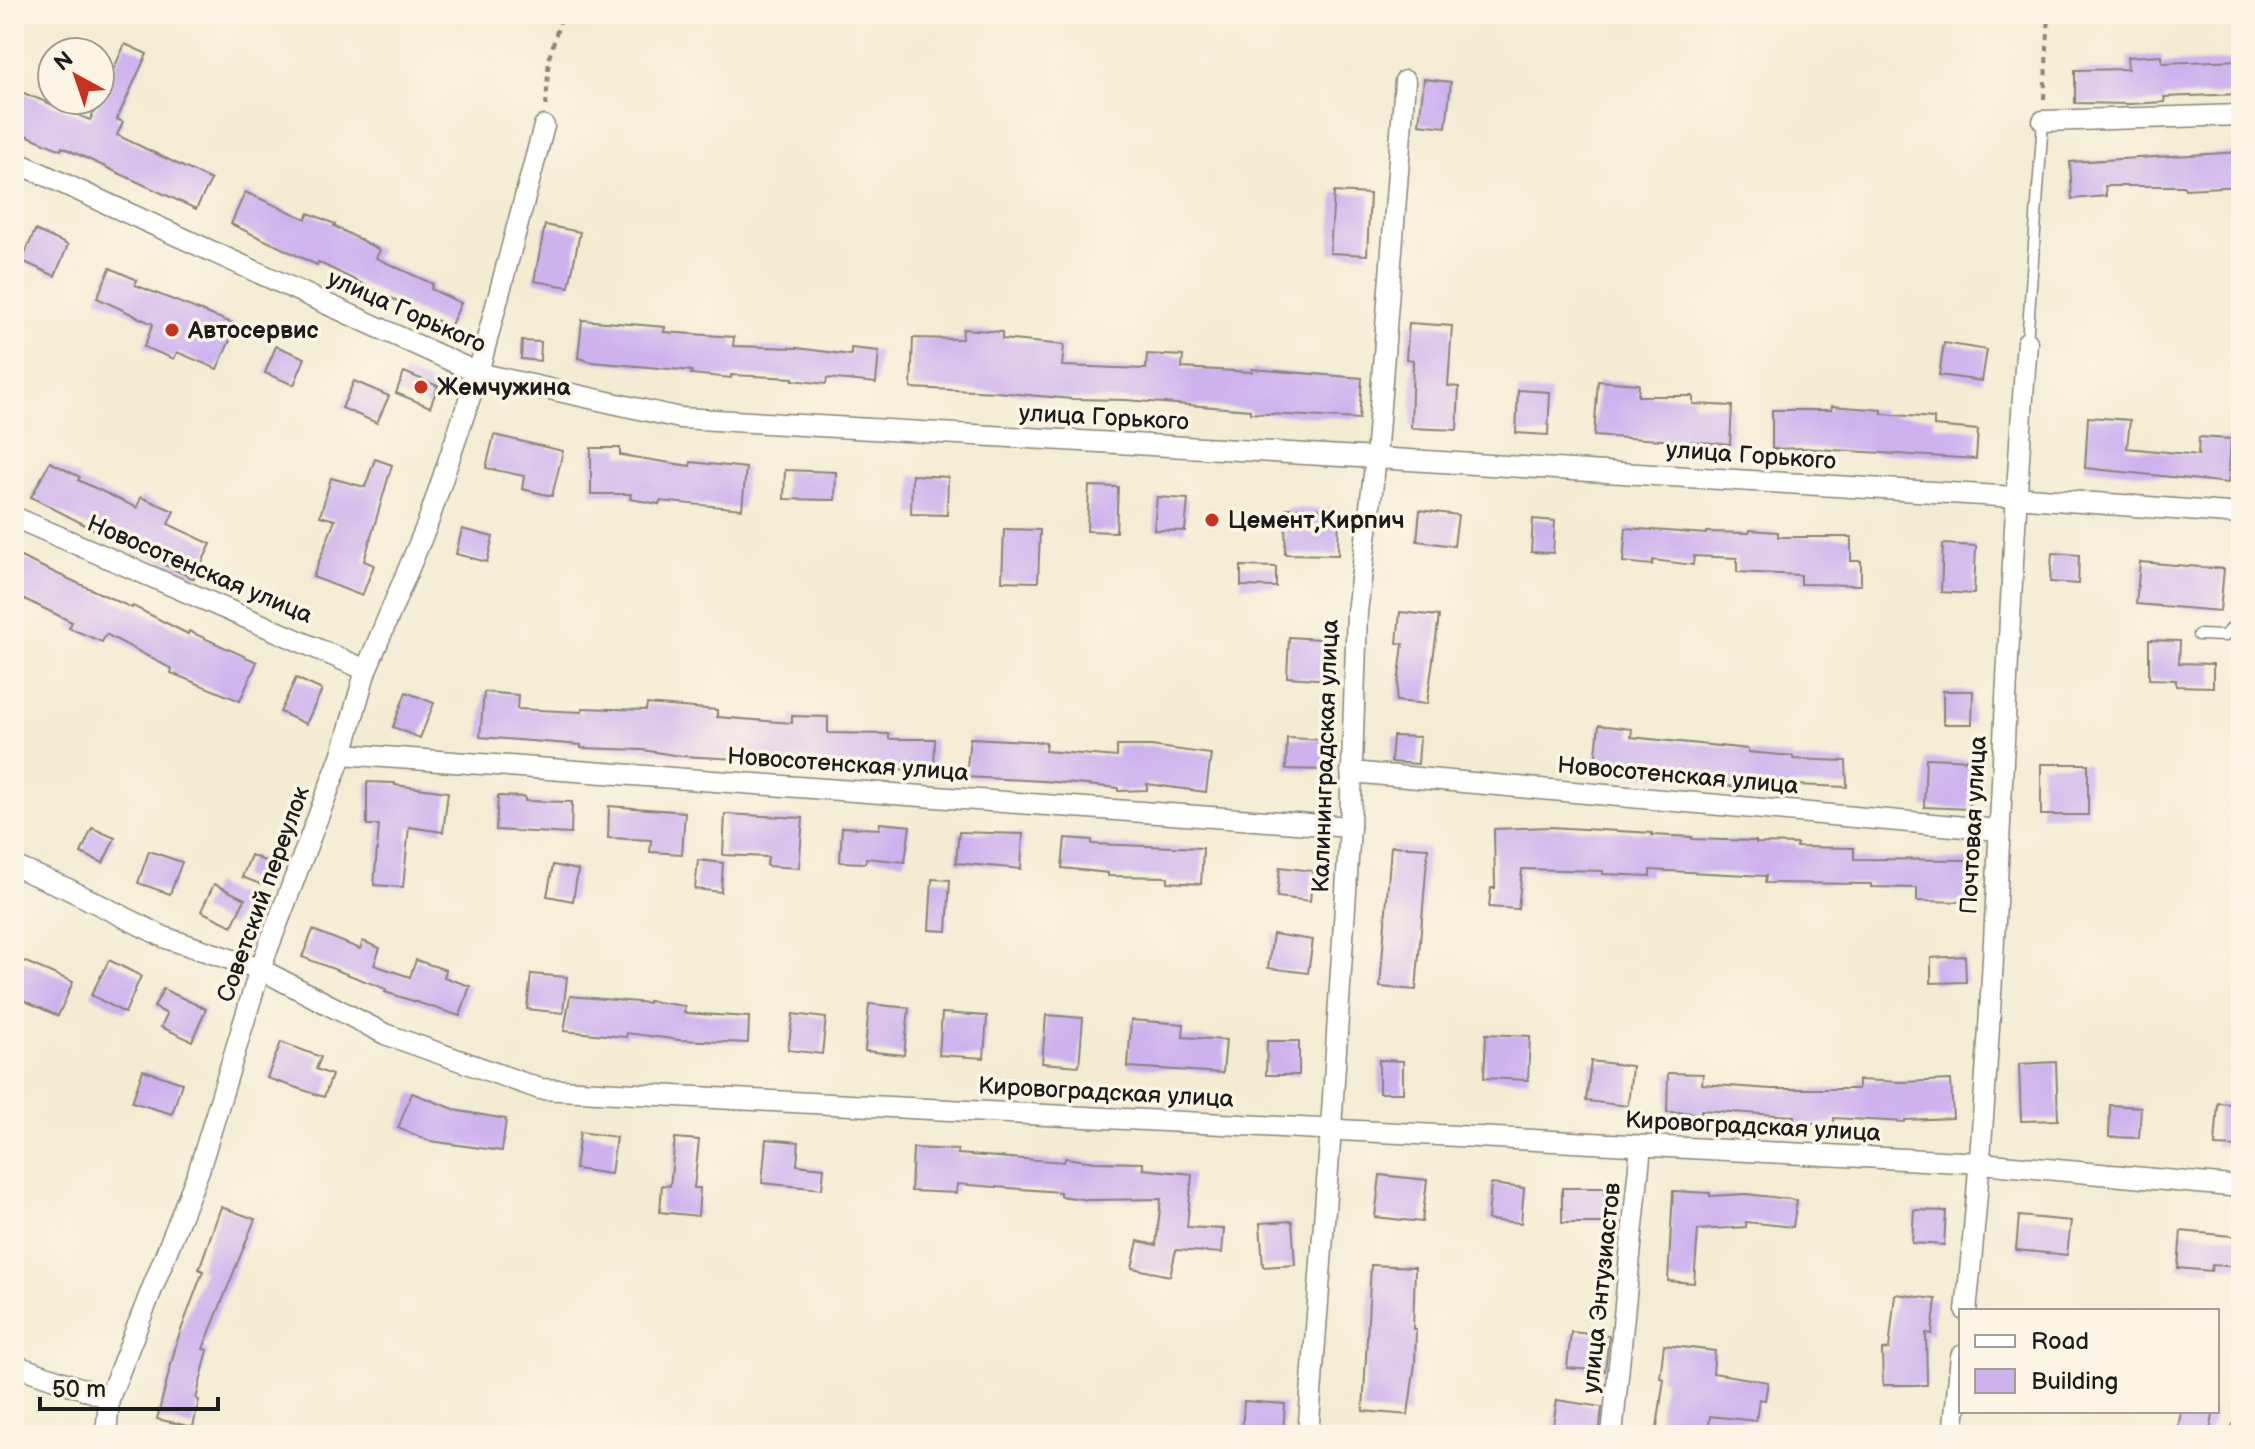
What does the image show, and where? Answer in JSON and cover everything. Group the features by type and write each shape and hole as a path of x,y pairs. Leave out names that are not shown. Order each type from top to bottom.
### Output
{"street":[{"name":"Калининградская улица","path":"1308,1435 1350,827 1357,612 1376,458 1405,81"},
{"path":"2043,121 2241,115"},
{"name":"Советский переулок","path":"106,1435 109,1398 199,1170 260,969 342,754 366,670 427,525 478,373 544,126"},
{"name":"улица Горького","path":"14,161 478,373 680,418 2015,497 2241,514"},
{"name":"Почтовая улица","path":"1966,1309 1981,1163 2015,497 2027,342"},
{"name":"Новосотенская улица","path":"14,517 366,670"},
{"name":"Новосотенская улица","path":"342,754 1350,827"},
{"name":"Новосотенская улица","path":"1351,772 1999,830"},
{"name":"Кировоградская улица","path":"14,866 166,938 260,969 385,1034 540,1089 1981,1163 2241,1187"},
{"name":"улица Энтузиастов","path":"1612,1435 1641,1146"},
{"path":"14,1365 109,1398"},
{"path":"1953,1435 1959,1376"}],"lane":[{"path":"2027,342 2043,121"},
{"path":"2198,635 2225,636 2241,617"}],"path":[{"path":"544,126 549,58 562,14"},
{"path":"2043,121 2049,14"}],"building":[{"path":"125,44 147,54 117,119 123,122 117,135 211,180 196,209 62,147 61,150 14,130 14,89 36,98 36,116 80,116 90,120 92,116 116,116 116,64"},
{"path":"2162,55 2162,63 2241,60 2241,94 2164,97 2165,102 2130,104 2075,103 2075,70 2128,69 2127,57"},
{"path":"1424,79 1451,82 1446,127 1419,124"},
{"path":"2241,152 2241,186 2185,189 2184,186 2105,186 2106,196 2072,199 2070,162"},
{"path":"245,192 306,219 309,213 335,224 380,250 376,258 433,284 431,289 461,303 450,327 318,262 317,265 231,224"},
{"path":"1334,192 1370,194 1367,255 1330,253"},
{"path":"545,225 580,232 569,287 534,281"},
{"path":"35,230 68,245 55,276 22,261"},
{"path":"110,268 137,280 135,285 237,325 217,369 177,352 174,359 144,347 153,324 97,298"},
{"path":"582,320 665,327 664,332 734,337 733,346 797,348 851,355 851,348 879,351 876,383 827,378 826,384 793,378 731,375 731,378 691,374 692,371 592,362 578,358"},
{"path":"1409,323 1452,326 1448,386 1459,387 1457,430 1411,428 1413,360 1406,359"},
{"path":"963,329 1002,332 1002,339 1064,345 1062,366 1146,369 1147,354 1183,356 1182,368 1252,372 1252,369 1362,378 1359,419 1250,413 1250,410 1126,400 911,388 913,338 962,339"},
{"path":"522,341 541,342 540,361 521,359"},
{"path":"1944,343 1987,350 1982,381 1939,375"},
{"path":"276,346 305,358 294,385 265,373"},
{"path":"404,372 438,386 430,407 396,393"},
{"path":"354,381 389,396 377,423 342,408"},
{"path":"1598,381 1639,384 1638,396 1693,396 1693,404 1732,406 1730,444 1594,436"},
{"path":"1518,390 1550,392 1548,435 1516,433"},
{"path":"1832,406 1934,418 1934,426 1978,430 1976,459 1802,448 1772,449 1772,410 1831,410"},
{"path":"2088,417 2130,420 2127,448 2198,455 2199,437 2231,439 2228,483 2085,468"},
{"path":"494,435 563,451 552,496 522,489 524,476 486,468"},
{"path":"591,448 620,448 620,455 690,466 691,462 746,468 742,509 660,501 659,504 630,499 631,494 591,494"},
{"path":"375,459 392,465 364,561 374,565 362,596 313,577 335,520 320,516 331,478 365,487"},
{"path":"50,462 80,477 78,480 137,508 141,497 174,511 168,524 211,544 194,579 31,497"},
{"path":"785,470 836,472 835,500 784,499"},
{"path":"912,475 948,477 947,515 911,514"},
{"path":"1089,486 1118,487 1116,532 1087,531"},
{"path":"1157,497 1188,499 1185,531 1154,530"},
{"path":"1286,508 1339,509 1338,555 1285,554"},
{"path":"1420,510 1458,515 1454,546 1417,541"},
{"path":"1533,519 1555,521 1553,553 1531,552"},
{"path":"1626,528 1706,534 1749,533 1750,530 1778,532 1778,537 1851,537 1851,561 1861,561 1861,585 1801,584 1801,575 1737,572 1737,558 1694,556 1693,565 1653,560 1652,565 1623,562"},
{"path":"462,529 493,537 487,562 456,554"},
{"path":"1004,529 1040,530 1038,582 1002,581"},
{"path":"1943,544 1976,546 1974,594 1941,592"},
{"path":"2052,553 2079,555 2078,584 2050,582"},
{"path":"14,554 133,606 188,634 189,631 257,662 240,701 171,673 172,669 106,634 102,642 69,628 72,622 14,594"},
{"path":"2140,562 2224,569 2220,611 2136,604"},
{"path":"1241,566 1276,567 1276,587 1241,586"},
{"path":"1400,612 1439,616 1427,704 1396,701 1403,644 1397,643"},
{"path":"1289,637 1333,640 1330,680 1287,677"},
{"path":"2149,640 2180,641 2179,663 2213,664 2213,687 2176,686 2176,680 2149,679"},
{"path":"296,678 322,690 306,724 280,712"},
{"path":"1943,691 1973,691 1972,724 1943,724"},
{"path":"406,692 434,703 420,738 393,727"},
{"path":"484,692 518,695 517,709 582,712 582,708 646,710 647,704 717,710 717,717 792,723 792,716 828,717 828,733 889,734 889,739 935,739 934,770 888,769 888,774 856,773 856,765 680,756 643,750 581,748 581,745 480,737"},
{"path":"1599,725 1632,729 1631,737 1748,749 1748,752 1793,756 1793,759 1846,761 1847,787 1793,785 1793,792 1757,790 1684,779 1594,772"},
{"path":"1393,736 1420,737 1418,764 1391,762"},
{"path":"970,738 1046,742 1045,751 1117,757 1117,746 1151,746 1211,754 1206,792 1147,784 1147,790 1118,791 1118,788 1044,781 966,777"},
{"path":"1287,738 1328,740 1327,770 1286,769"},
{"path":"1926,758 1972,760 1969,809 1924,807"},
{"path":"2041,764 2088,764 2088,815 2041,815"},
{"path":"367,782 395,783 448,792 443,832 409,827 403,887 374,885 379,825 367,825"},
{"path":"498,796 525,797 525,801 572,802 571,834 496,830"},
{"path":"609,806 685,812 682,854 650,852 651,840 608,838"},
{"path":"725,814 803,818 799,868 767,866 768,857 723,855"},
{"path":"880,823 910,826 905,862 866,858 865,863 840,862 842,827 879,829"},
{"path":"1550,827 1797,844 1796,847 1854,848 1854,859 1969,860 1968,902 1917,901 1917,888 1871,887 1871,884 1765,883 1766,876 1650,870 1650,876 1603,874 1603,871 1522,869 1518,909 1489,907 1491,888 1495,888 1494,829"},
{"path":"92,828 115,838 103,863 81,853"},
{"path":"959,832 1023,834 1021,869 956,863"},
{"path":"1065,838 1092,840 1092,844 1203,848 1201,884 1168,882 1168,877 1108,876 1108,873 1062,868"},
{"path":"1391,846 1428,848 1416,990 1380,987"},
{"path":"149,851 182,862 170,894 138,883"},
{"path":"251,855 269,863 260,884 242,877"},
{"path":"698,860 723,863 721,892 695,889"},
{"path":"553,865 578,870 573,901 547,896"},
{"path":"1280,867 1313,871 1310,901 1277,897"},
{"path":"932,879 950,880 947,931 929,930"},
{"path":"214,884 245,899 232,926 201,911"},
{"path":"313,930 360,949 363,941 380,948 374,965 410,977 416,960 446,970 444,977 470,986 460,1016 385,992 386,989 302,957"},
{"path":"1273,934 1313,940 1308,973 1268,968"},
{"path":"1965,956 1966,982 1931,983 1931,958"},
{"path":"14,957 73,982 58,1016 14,996"},
{"path":"109,960 141,976 125,1013 91,995"},
{"path":"531,974 567,977 563,1013 527,1009"},
{"path":"163,989 206,1009 192,1041 161,1027 167,1014 154,1007"},
{"path":"570,996 648,1001 685,1006 684,1013 749,1017 748,1043 564,1031"},
{"path":"869,1004 909,1008 904,1055 865,1051"},
{"path":"942,1013 987,1016 984,1058 939,1055"},
{"path":"793,1014 826,1018 822,1054 788,1050"},
{"path":"1046,1015 1083,1018 1079,1066 1042,1063"},
{"path":"1131,1020 1184,1024 1183,1037 1226,1040 1223,1073 1128,1067"},
{"path":"1486,1034 1530,1036 1528,1080 1484,1078"},
{"path":"1267,1041 1299,1041 1299,1075 1266,1075"},
{"path":"281,1042 321,1057 316,1069 332,1075 324,1097 267,1078"},
{"path":"1379,1060 1403,1061 1403,1093 1379,1093"},
{"path":"1591,1061 1632,1066 1628,1106 1586,1101"},
{"path":"2056,1062 2058,1120 2021,1121 2019,1064"},
{"path":"143,1070 182,1083 172,1114 132,1102"},
{"path":"1668,1073 1703,1074 1702,1084 1771,1089 1858,1089 1858,1080 1951,1080 1953,1118 1905,1122 1834,1118 1834,1124 1794,1124 1794,1116 1701,1110 1701,1113 1667,1112"},
{"path":"412,1093 459,1111 506,1119 502,1151 430,1141 398,1128"},
{"path":"2218,1103 2241,1105 2241,1147 2215,1146"},
{"path":"2110,1105 2141,1107 2139,1138 2109,1137"},
{"path":"580,1132 616,1137 611,1174 575,1169"},
{"path":"675,1138 699,1140 694,1188 700,1188 698,1216 660,1212 662,1185 670,1186"},
{"path":"766,1139 799,1142 797,1165 824,1168 822,1189 762,1183"},
{"path":"913,1148 1064,1162 1065,1158 1143,1163 1143,1169 1192,1174 1187,1227 1224,1229 1222,1253 1176,1250 1170,1276 1132,1268 1138,1241 1156,1245 1161,1199 1090,1200 1060,1196 1060,1192 957,1184 956,1193 911,1191"},
{"path":"1380,1175 1427,1180 1422,1222 1375,1217"},
{"path":"1491,1184 1524,1188 1521,1223 1488,1220"},
{"path":"1562,1188 1605,1188 1604,1223 1562,1223"},
{"path":"1673,1191 1797,1200 1793,1227 1746,1222 1746,1227 1698,1230 1694,1283 1668,1281"},
{"path":"221,1207 255,1219 203,1349 208,1350 196,1399 199,1400 193,1427 157,1419 177,1341 203,1271 199,1269"},
{"path":"1914,1210 1946,1211 1944,1245 1912,1243"},
{"path":"2019,1216 2071,1221 2067,1255 2016,1250"},
{"path":"1292,1221 1295,1265 1263,1267 1260,1223"},
{"path":"2181,1231 2241,1237 2241,1267 2212,1265 2211,1271 2178,1268"},
{"path":"1371,1265 1415,1267 1415,1363 1408,1415 1363,1411"},
{"path":"1895,1294 1936,1299 1932,1334 1926,1333 1927,1385 1883,1385 1882,1350 1889,1349"},
{"path":"1571,1332 1609,1336 1605,1371 1567,1368"},
{"path":"1664,1345 1715,1351 1713,1373 1768,1382 1765,1400 1759,1399 1756,1421 1710,1416 1708,1435 1656,1435 1664,1379 1660,1378"},
{"path":"1557,1400 1602,1407 1599,1435 1552,1431"},
{"path":"1244,1401 1285,1404 1283,1435 1242,1435"},
{"path":"2181,1413 2214,1413 2209,1435 2177,1435"}],"place":[{"name":"Автосервис","path":"172,330"},
{"name":"Жемчужина","path":"421,387"},
{"name":"Цемент,Кирпич","path":"1212,520"}]}
